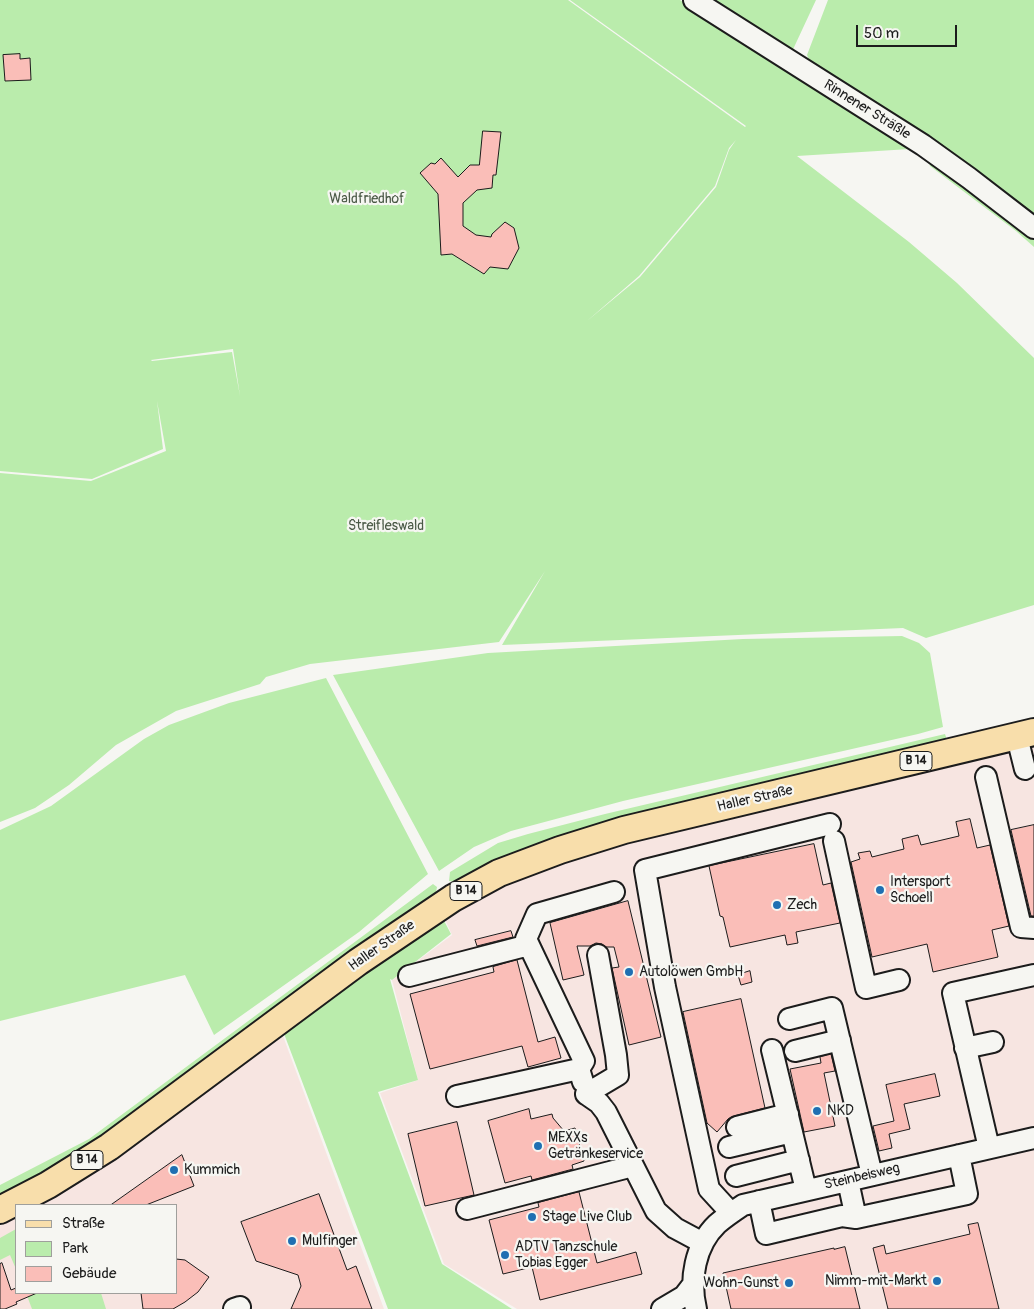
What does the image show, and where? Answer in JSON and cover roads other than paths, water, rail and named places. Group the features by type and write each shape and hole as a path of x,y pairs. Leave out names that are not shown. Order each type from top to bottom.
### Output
{"main road":[{"name":"Haller Straße","path":"0,1210 48,1185 109,1147 358,962 453,898 499,873 560,850 624,830 1025,735"}],"street":[{"name":"Rinnener Sträßle","path":"694,0 922,145 1034,228"},
{"path":"1025,735 1025,769"},
{"path":"986,777 1020,927 1034,928"},
{"path":"732,1214 709,1189 664,987 645,870 832,832 866,988 899,980"},
{"path":"457,1096 579,1069 584,1061 526,939 537,914 614,892"},
{"path":"409,976 529,945"},
{"path":"586,1094 618,1075 598,955"},
{"path":"989,1148 953,993 1034,975"},
{"path":"789,1019 832,1008 872,1175"},
{"path":"795,1051 840,1040"},
{"path":"966,1048 993,1042"},
{"path":"772,1050 806,1190"},
{"path":"579,1069 586,1094 606,1112 656,1210 675,1228 703,1243"},
{"path":"737,1127 790,1123"},
{"path":"729,1147 790,1123"},
{"name":"Steinbeisweg","path":"689,1299 697,1259 703,1243 716,1225 743,1205 1034,1138"},
{"path":"759,1202 766,1234 842,1216 856,1218 967,1194 958,1155"},
{"path":"736,1176 799,1160"},
{"path":"467,1209 633,1166"},
{"path":"848,1181 856,1218"},
{"path":"662,1309 689,1299"}],"place":[{"name":"Intersport Schoell","path":"880,890"},
{"name":"Zech","path":"777,905"},
{"name":"Autolöwen GmbH","path":"629,972"},
{"name":"NKD","path":"817,1111"},
{"name":"MEXXs Getränkeservice","path":"538,1146"},
{"name":"Kummich","path":"174,1170"},
{"name":"Stage Live Club","path":"532,1217"},
{"name":"Mulfinger","path":"292,1241"},
{"name":"ADTV Tanzschule Tobias Egger","path":"505,1255"},
{"name":"Nimm-mit-Markt","path":"937,1281"},
{"name":"Wohn-Gunst","path":"789,1283"}],"park label":[{"name":"Waldfriedhof","path":"367,199"},
{"name":"Streifleswald","path":"386,526"}]}
